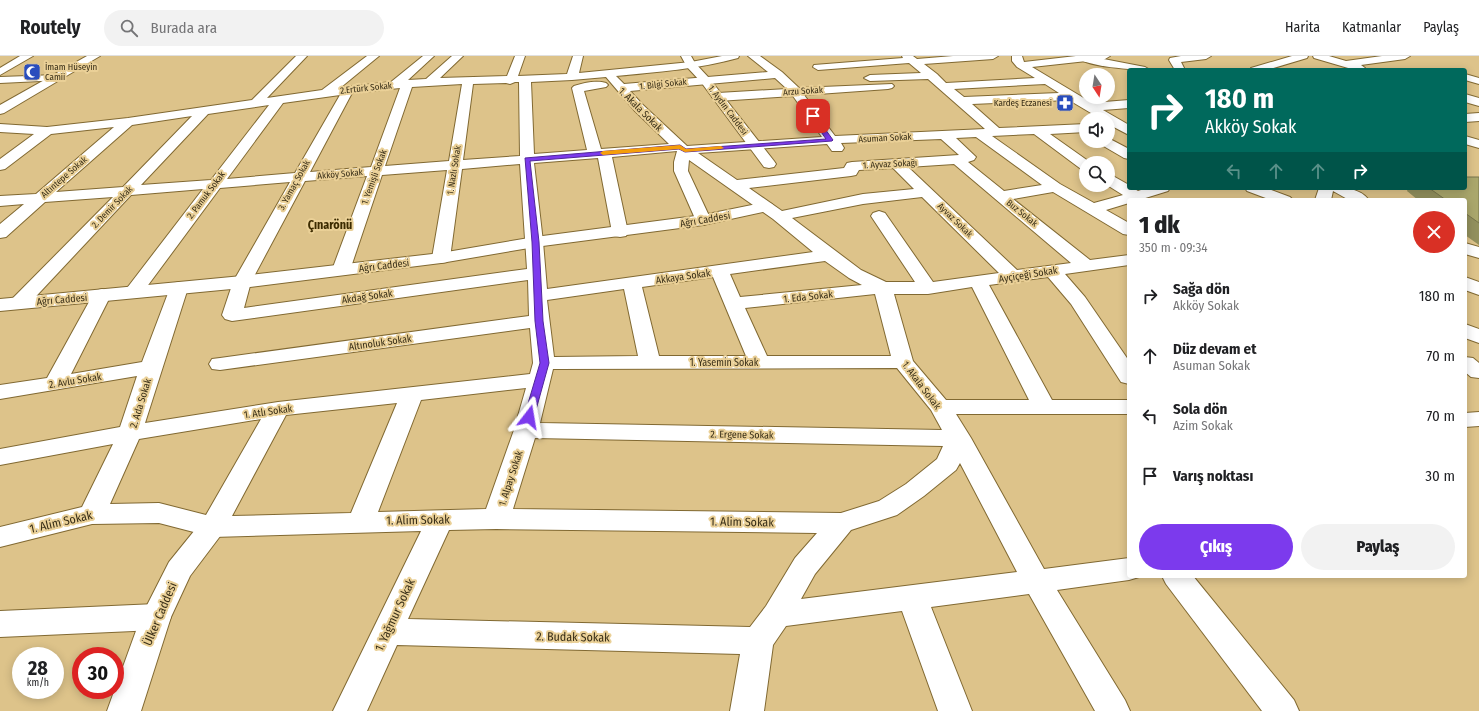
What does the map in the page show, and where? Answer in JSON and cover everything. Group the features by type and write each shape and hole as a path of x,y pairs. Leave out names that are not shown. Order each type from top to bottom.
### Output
{"street":[{"path":"7,57 28,56"},
{"path":"0,72 28,56"},
{"path":"0,110 95,56"},
{"path":"257,102 302,56"},
{"path":"326,92 374,56"},
{"path":"402,84 429,56"},
{"path":"429,82 458,56"},
{"path":"518,80 520,56"},
{"path":"572,78 578,56"},
{"name":"2.Ertürk Sokak","path":"0,128 47,131 128,122 326,92 402,84 620,76 688,60 715,61 734,56"},
{"path":"753,56 778,74 796,91 830,140 852,166"},
{"path":"841,88 814,63 992,56"},
{"path":"1019,61 1105,56"},
{"path":"1179,68 1174,60 1206,56"},
{"path":"1262,68 1303,56"},
{"path":"1318,56 1360,68"},
{"path":"1346,64 1405,56"},
{"path":"1083,58 1135,68"},
{"path":"911,59 933,76 996,132"},
{"name":"1. Aydın Caddesi","path":"688,60 769,164"},
{"path":"1019,61 1119,128"},
{"name":"1. Bilgi Sokak","path":"620,76 705,80 778,74"},
{"path":"620,76 578,88 600,153 620,232"},
{"name":"1. Akala Sokak","path":"620,76 682,149 773,211 828,255 855,274 882,288 903,362 940,407 959,438 1038,582 1113,711"},
{"path":"829,77 933,76"},
{"path":"0,80 57,78"},
{"path":"1467,78 1479,81"},
{"name":"1. Alpay Sokak","path":"496,519 526,430 541,371 535,242 518,80"},
{"path":"944,86 1048,80"},
{"name":"1. Nazlı Sokak","path":"441,258 468,82"},
{"name":"1. Yemişli Sokak","path":"341,270 376,171 402,84"},
{"name":"Arzu Sokak","path":"718,97 888,86"},
{"name":"3. Yamaç Sokak","path":"242,282 348,90"},
{"path":"961,101 1072,96"},
{"name":"2. Pamuk Sokak","path":"133,292 280,99"},
{"path":"0,104 13,103"},
{"path":"1089,107 1127,104"},
{"name":"2. Demir Sokak","path":"19,303 205,110"},
{"path":"1467,118 1479,117"},
{"name":"Altıntepe Sokak","path":"0,233 128,122"},
{"name":"Asuman Sokak","path":"682,149 830,140 1079,128"},
{"path":"0,166 47,131"},
{"path":"1038,131 1079,161"},
{"path":"979,133 1055,187 1127,229"},
{"path":"945,135 969,157 957,160"},
{"path":"1467,141 1479,144"},
{"path":"1115,143 1127,142"},
{"path":"1115,147 1127,154"},
{"path":"682,149 681,171 703,220"},
{"name":"Akköy Sokak","path":"0,201 600,153 682,149"},
{"name":"1. Ayvaz Sokağı","path":"735,185 851,172 852,166 957,160"},
{"name":"Buz Sokak","path":"957,160 1086,266"},
{"name":"Ayvaz Sokak","path":"897,164 1014,277"},
{"path":"1115,183 1136,196"},
{"path":"1001,196 1055,187"},
{"path":"1129,198 1156,190"},
{"path":"1160,190 1170,198"},
{"path":"1258,190 1280,198"},
{"path":"1342,190 1357,198"},
{"name":"Ağrı Caddesi","path":"0,305 242,282 441,258 535,242 926,192"},
{"path":"1092,209 1127,199"},
{"path":"879,216 928,288"},
{"path":"1467,249 1479,252"},
{"name":"Akkaya Sokak","path":"538,296 828,255"},
{"name":"Ayçiçeği Sokak","path":"882,288 928,288 1086,266 1127,262"},
{"path":"720,271 759,362"},
{"path":"1053,271 1078,301 1127,373"},
{"name":"Akdağ Sokak","path":"242,282 232,315 536,273"},
{"path":"978,282 1044,407"},
{"path":"632,283 650,362"},
{"path":"1467,284 1479,289"},
{"name":"2. Ada Sokak","path":"92,514 130,433 151,367 179,288"},
{"name":"1. Eda Sokak","path":"734,303 882,288"},
{"path":"55,383 102,295"},
{"name":"Altınoluk Sokak","path":"220,364 539,321"},
{"path":"1467,331 1479,337"},
{"name":"1. Yasemin Sokak","path":"541,371 650,362 903,362"},
{"path":"1467,364 1479,372"},
{"name":"2. Avlu Sokak","path":"0,392 151,367"},
{"name":"1. Atlı Sokak","path":"0,457 130,433 278,409 412,394 541,371"},
{"path":"361,522 412,394"},
{"path":"940,407 1127,407"},
{"name":"Ülker Caddesi","path":"124,711 156,617 179,570 213,527 278,409"},
{"path":"1467,420 1479,420"},
{"name":"2. Ergene Sokak","path":"526,430 959,438"},
{"path":"747,711 758,642 777,615 805,566 841,523 888,508 915,490 947,464 959,438"},
{"name":"1. Alim Sokak","path":"2,538 92,514 159,513 213,527 496,519 841,523"},
{"name":"1. Yağmur Sokak","path":"350,711 440,520"},
{"path":"777,615 1127,569"},
{"path":"1178,578 1282,711"},
{"path":"912,597 955,711"},
{"path":"0,624 156,617"},
{"name":"2. Budak Sokak","path":"387,632 758,642"}],"building":[{"path":"1467,177 1479,177 1479,223 1467,214 1467,198 1443,198 1432,190 1467,190"}],"slow traffic":[{"path":"603,153 680,147 685,150 721,148"}],"place":[{"name":"İmam Hüseyin Camii","path":"32,72"},
{"name":"Kardeş Eczanesi","path":"1065,103"}],"district":[{"name":"Çınarönü","path":"330,225"}],"route":[{"path":"529,417 538,380 544,363 539,321 535,242 527,159 680,147 685,150 830,140 813,116"}]}
